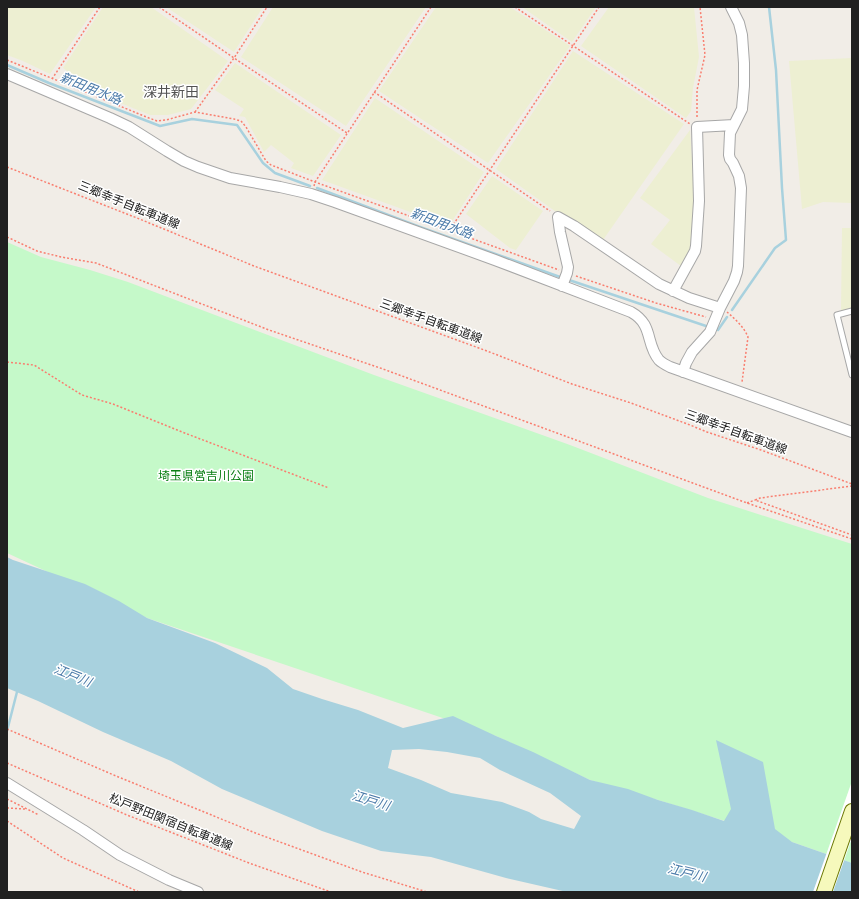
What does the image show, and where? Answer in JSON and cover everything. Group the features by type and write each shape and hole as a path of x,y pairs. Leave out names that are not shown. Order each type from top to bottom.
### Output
{"main road":[{"path":"824,892 852,811"}],"street":[{"path":"683,372 686,362 692,352 710,332 734,281 738,266 741,188 739,176 729,155 730,133 742,109 744,63 742,35 739,23 731,7"},
{"path":"7,74 110,118 167,152 198,167 230,178 311,194 358,210 631,312 642,320 646,327 653,349 660,361 670,367 852,432"},
{"path":"673,291 695,251 696,246 699,201 697,127 734,125"},
{"path":"558,217 574,226 659,284 689,298 720,308"},
{"path":"558,217 568,267 562,286"},
{"path":"7,783 83,830 120,856 195,892"}],"lane":[{"path":"852,311 837,315 852,376"}],"path":[{"path":"52,79 100,7"},
{"path":"159,7 347,133"},
{"path":"195,112 234,58 267,7"},
{"path":"311,194 315,182 431,7"},
{"path":"515,7 687,122 697,127 697,90 705,55 700,7"},
{"path":"449,230 599,7"},
{"path":"7,60 157,121 195,112 241,121 266,161 272,165 602,286 715,320"},
{"path":"374,92 558,217"},
{"name":"三郷幸手自転車道線","path":"7,167 254,266 487,351 572,384 631,403 707,432 761,450 852,485"},
{"path":"7,237 37,251 96,263 269,330 390,372 747,503 852,539"},
{"path":"720,308 738,322 748,337 741,392"},
{"path":"7,362 34,365 82,395 113,404 329,488"},
{"name":"三郷幸手自転車道線","path":"747,503 760,498 852,485"},
{"path":"755,500 852,535"},
{"path":"7,729 116,776 258,834 362,872 426,892"},
{"name":"松戸野田関宿自転車道線","path":"7,763 127,815 249,863 331,892"},
{"path":"7,808 27,809"},
{"path":"7,821 63,858 139,892"}],"green space":[{"path":"7,7 96,7 50,74 7,55"},
{"path":"103,7 151,7 228,61 191,109 168,115 150,115 101,95 63,68"},
{"path":"166,7 263,7 234,52"},
{"path":"273,7 426,7 346,126 241,57"},
{"path":"436,7 510,7 570,46 488,163 379,91"},
{"path":"522,7 596,7 572,42"},
{"path":"609,7 694,7 699,57 693,88 691,111 686,118 581,46"},
{"path":"573,51 684,124 603,240 559,214 496,169"},
{"path":"852,58 852,203 823,202 802,209 789,61"},
{"path":"235,63 341,135 313,176 291,168 294,163 271,145 264,152 245,117 239,116 244,109 215,90"},
{"path":"375,98 484,172 449,226 322,180"},
{"path":"690,130 695,202 692,244 689,254 681,266 651,244 670,220 640,198"},
{"path":"492,176 543,211 516,250 510,248 466,214"},
{"path":"842,228 852,228 852,308 841,311"},
{"name":"埼玉県営吉川公園","path":"7,242 41,257 128,282 374,375 570,445 708,498 852,544 852,863 792,842 590,780 496,736 147,618 7,553"}],"water":[{"name":"江戸川","path":"7,557 85,584 119,601 147,618 215,643 267,668 293,689 358,710 403,728 453,716 533,752 590,780 628,789 724,821 731,809 716,740 763,762 775,829 792,842 852,863 852,892 567,892 506,878 431,857 381,851 322,831 222,789 171,761 7,688","holes":["419,749 480,758 500,770 550,793 581,816 574,829 541,819 529,812 502,802 451,793 388,768 392,750"]}],"pier":[{"path":"852,781 852,838 833,892 813,892"}],"waterway":[{"path":"732,310 775,248 786,240 776,70 769,7"},
{"name":"新田用水路","path":"7,65 160,126 192,119 237,125 263,163 275,173 310,186"},
{"name":"新田用水路","path":"317,188 560,277"},
{"name":"新田用水路","path":"569,280 709,327"},
{"path":"718,330 727,317"},
{"path":"7,731 18,688"}],"district":[{"name":"深井新田","path":"171,92"}]}
